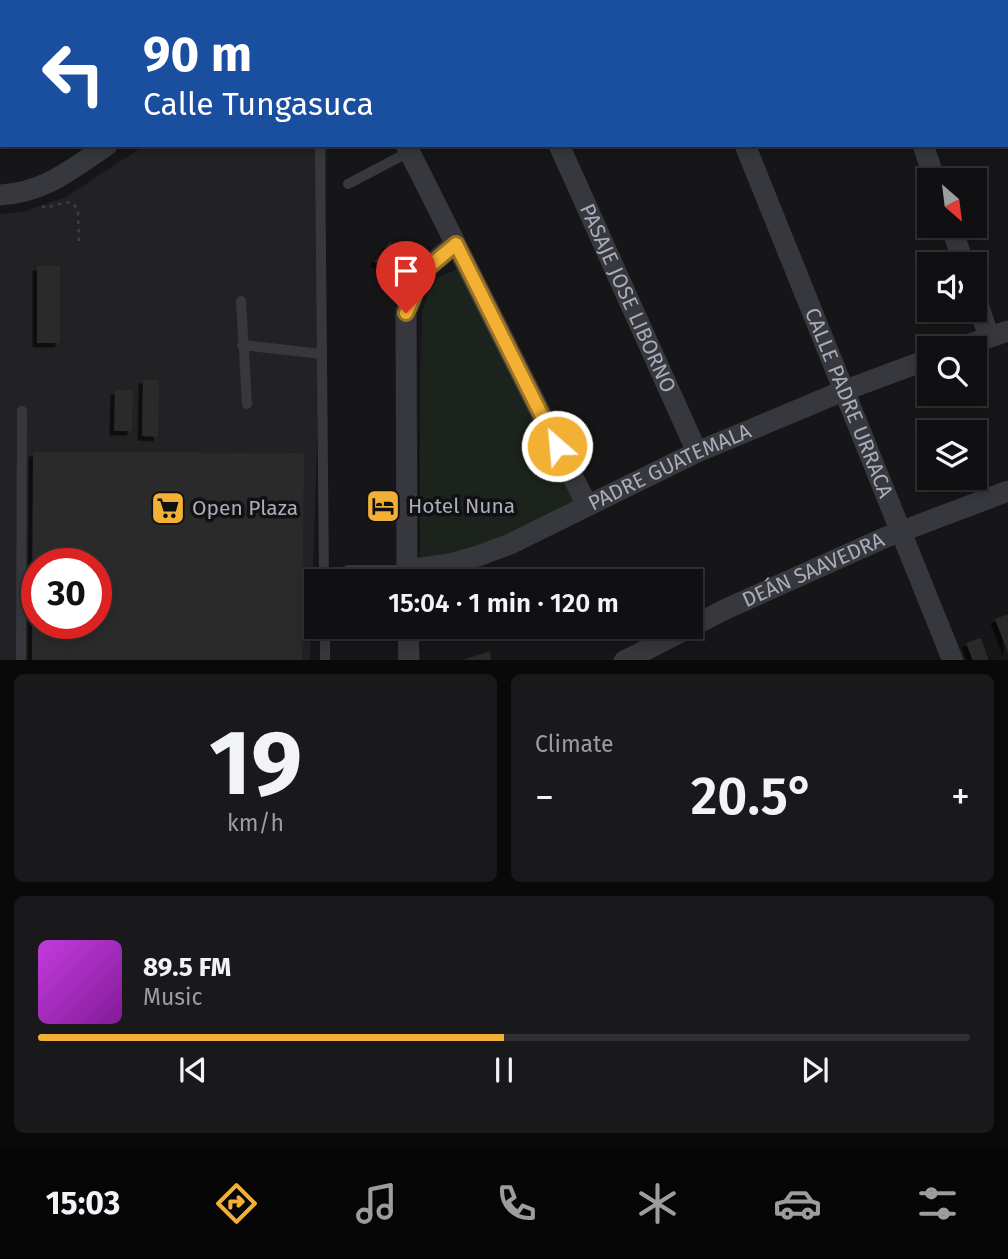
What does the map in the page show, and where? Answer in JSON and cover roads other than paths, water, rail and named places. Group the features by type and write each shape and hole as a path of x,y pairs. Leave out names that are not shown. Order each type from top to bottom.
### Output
{"street":[{"path":"0,195 16,194 55,181 104,147"},
{"path":"412,147 456,244 587,505"},
{"name":"PASAJE JOSE LIBORNO","path":"560,147 697,452"},
{"name":"CALLE PADRE URRACA","path":"746,147 953,660"},
{"path":"924,147 931,168"},
{"path":"407,569 406,313 424,271 456,244"},
{"path":"987,314 999,334"},
{"name":"PADRE GUATEMALA","path":"432,569 510,544 697,452 917,363"},
{"name":"DEÁN SAAVEDRA","path":"624,660 726,609 901,531 1008,491"},
{"path":"408,639 409,660"}],"lane":[{"path":"320,147 324,569"},
{"path":"348,184 412,147"},
{"path":"241,301 247,404"},
{"path":"242,345 322,354"},
{"path":"22,411 22,660"},
{"path":"325,639 326,660"}],"place":[{"name":"Hotel Nuna","path":"383,506"},
{"name":"Open Plaza","path":"168,508"}]}
